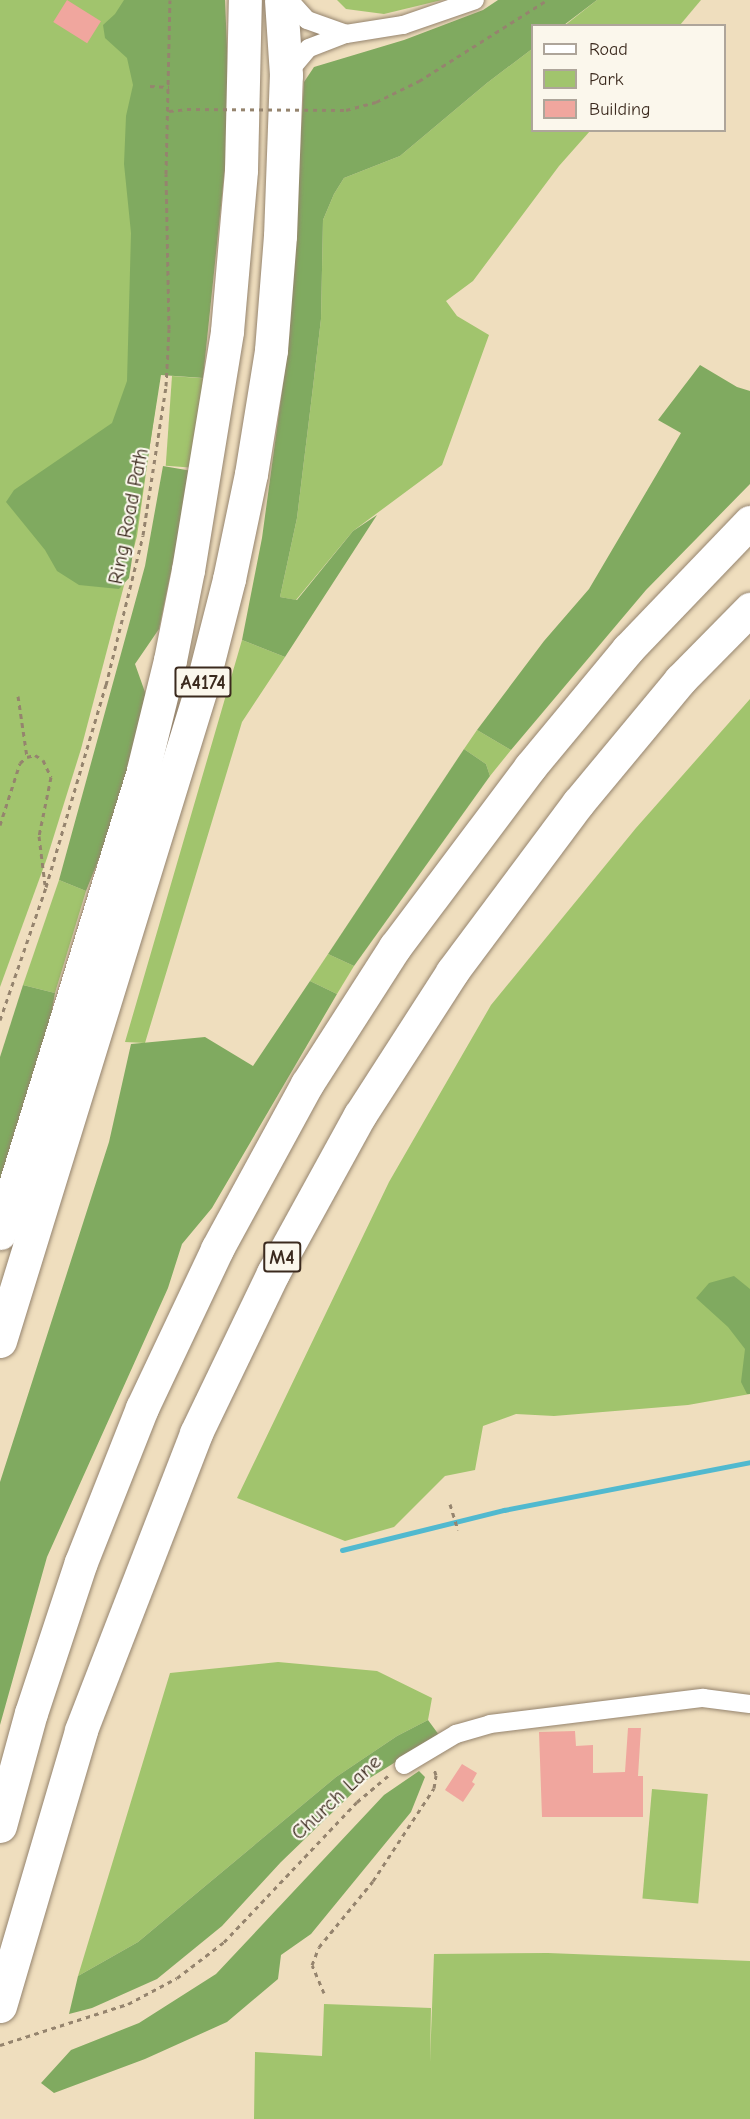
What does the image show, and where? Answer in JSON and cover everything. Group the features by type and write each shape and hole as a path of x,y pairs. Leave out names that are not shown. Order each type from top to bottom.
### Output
{"highway":[{"name":"A4174","path":"0,1233 143,771 189,570 226,331 241,170 245,0"},
{"name":"A4174","path":"0,1341 201,689 229,579 251,474 271,350 280,236 286,75 281,0"},
{"path":"0,1826 31,1713 81,1562 142,1408 217,1250 308,1084 395,947 530,768 628,650 750,522"},
{"name":"M4","path":"0,2007 81,1730 196,1433 273,1273 360,1115 452,972 586,795 680,680 750,609"}],"street":[{"path":"289,0 307,20 346,34"},
{"path":"286,75 309,48 346,34 403,25 475,0"},
{"name":"Church Lane","path":"404,1765 456,1734 490,1724 543,1715 703,1698 750,1704"}],"path":[{"name":"Ring Road Path","path":"0,1020 46,887 106,685 143,536 166,386 169,329 166,174 170,0"},
{"path":"169,111 187,109 346,110 376,102 419,81 547,0"},
{"path":"150,86 169,87"},
{"path":"18,696 27,757"},
{"path":"0,825 20,763 27,757 35,755 43,760 51,777 39,836 46,887"},
{"path":"450,1504 458,1530"},
{"path":"324,1993 312,1965 319,1947 373,1881 434,1788 436,1775 425,1751"},
{"name":"Church Lane","path":"0,2045 83,2021 152,1993 200,1962 256,1910 357,1802 404,1765"}],"green space":[{"path":"0,0 146,0 162,361 137,536 81,749 47,858 0,987"},
{"path":"124,0 225,0 230,119 203,378 161,375 129,578 119,589 79,585 57,571 45,550 6,502 14,490 112,423 127,381 131,233 124,164 126,116 133,85 127,58 105,38 103,25 115,14"},
{"path":"337,0 442,0 384,14 346,9"},
{"path":"498,0 597,0 565,24 531,24 531,50 487,83 400,156 344,178 334,194 323,220 321,319 297,518 280,597 297,600 353,531 377,515 285,657 242,640 262,538 289,340 304,82 314,67 404,40 483,10"},
{"path":"597,0 701,0 681,24 567,24"},
{"path":"531,50 531,132 589,132 559,166 473,281 446,301 457,316 489,335 442,465 353,531 296,600 280,597 297,518 321,319 323,220 344,178 400,156 487,83"},
{"path":"700,365 737,387 750,391 750,484 646,590 511,750 477,730 544,641 589,589 681,433 658,420"},
{"path":"172,376 203,378 197,468 166,466"},
{"path":"163,466 192,471 159,629 135,664 146,695 142,718 106,841 86,891 59,880 145,566"},
{"path":"242,640 285,657 242,722 145,1043 125,1042"},
{"path":"750,699 750,1394 688,1405 554,1416 516,1414 483,1426 475,1470 445,1476 394,1527 345,1541 237,1498 389,1182 491,1005 636,828"},
{"path":"477,730 511,750 490,776 486,764 464,749"},
{"path":"464,749 486,764 490,776 354,966 328,954"},
{"path":"59,880 86,891 55,993 23,985"},
{"path":"328,954 354,966 337,994 310,981"},
{"path":"310,981 337,994 212,1208 182,1244 168,1288 47,1557 0,1725 0,1482 109,1142 131,1044 205,1037 253,1066"},
{"path":"23,985 55,993 47,1038 0,1182 0,1057"},
{"path":"734,1276 750,1289 750,1394 747,1394 741,1382 745,1349 728,1327 696,1298 709,1283"},
{"path":"278,1662 377,1671 432,1698 428,1720 397,1736 336,1777 138,1942 78,1976 170,1673"},
{"path":"428,1720 439,1735 365,1781 281,1862 222,1926 157,1979 92,2008 69,2014 78,1976 138,1942 336,1777 397,1736"},
{"path":"419,1771 425,1777 411,1812 311,1934 281,1955 278,1979 227,2022 145,2059 54,2093 41,2083 71,2050 139,2023 216,1974 384,1795"},
{"path":"652,1789 708,1794 698,1903 642,1899"},
{"path":"548,1953 750,1961 750,2119 254,2119 255,2052 322,2056 324,2004 431,2008 430,2062 434,1954"}],"building":[{"path":"67,0 101,21 87,43 53,22"},
{"path":"628,1728 641,1728 638,1776 643,1776 643,1817 542,1817 539,1732 575,1731 576,1746 593,1745 593,1773 625,1772"},
{"path":"462,1764 477,1773 472,1782 475,1784 463,1802 445,1790"}],"waterway":[{"path":"342,1550 504,1510 750,1462"}]}
